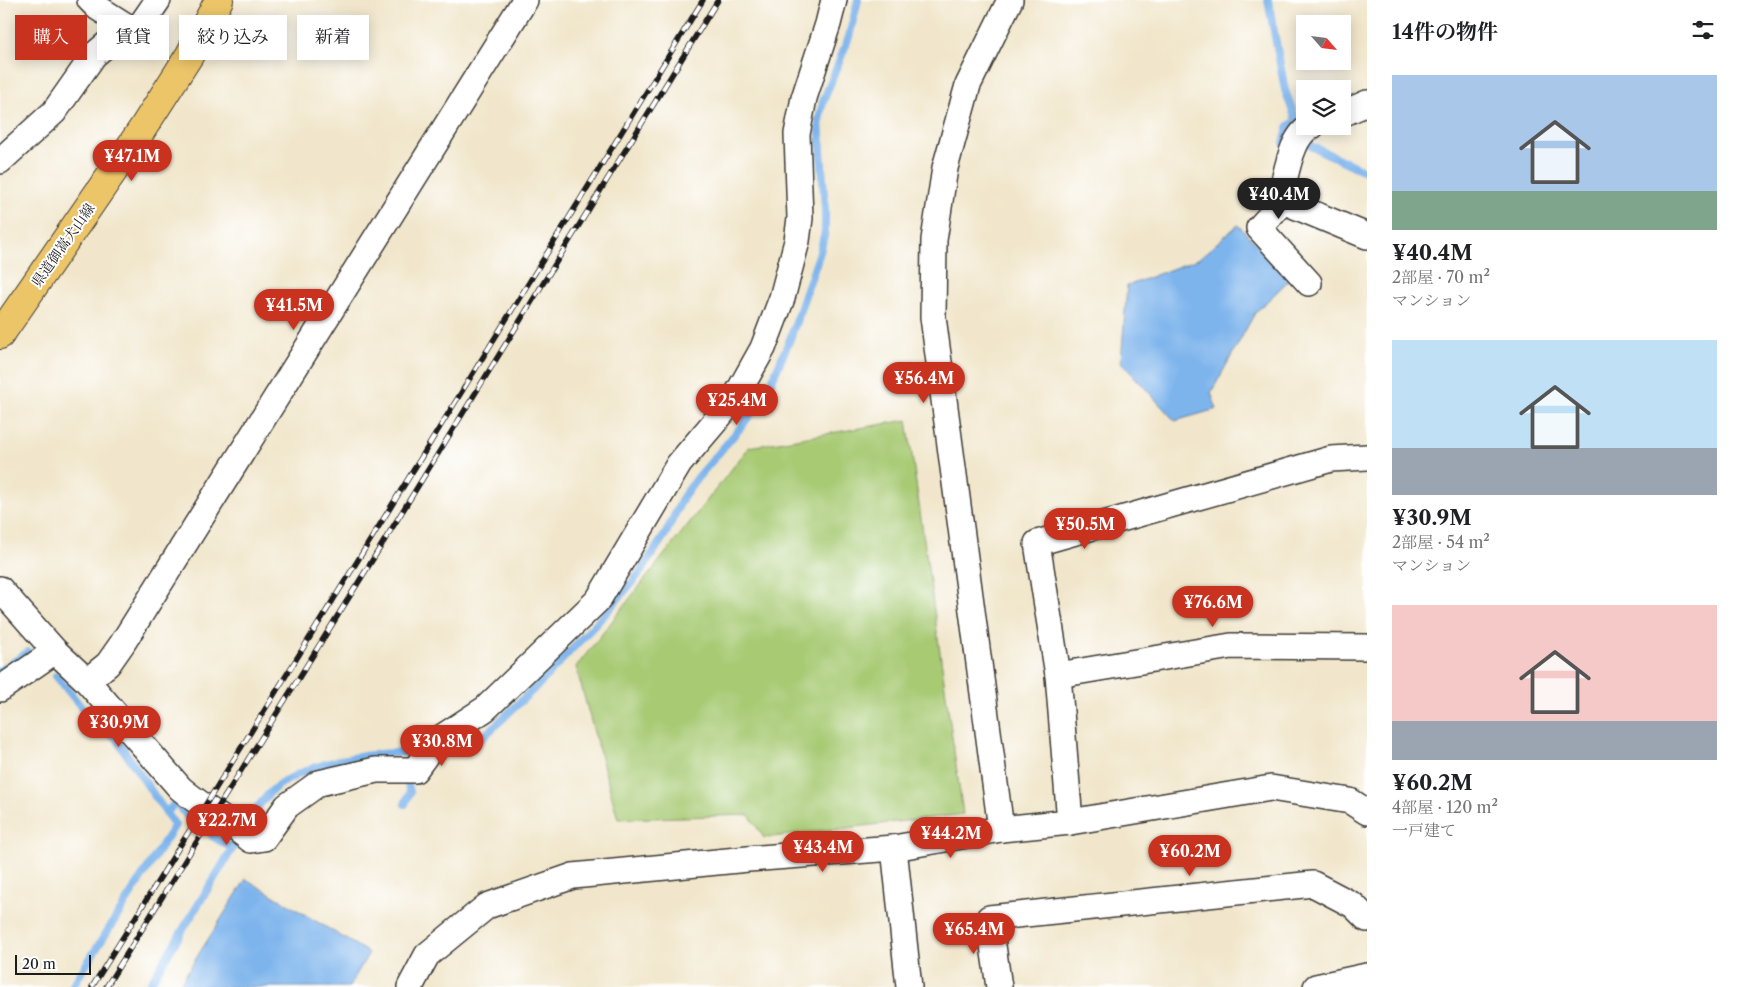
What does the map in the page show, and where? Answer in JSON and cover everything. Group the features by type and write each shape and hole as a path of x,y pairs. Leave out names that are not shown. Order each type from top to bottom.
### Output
{"main road":[{"name":"県道御嵩犬山線","path":"0,335 141,131 189,56 219,0"}],"street":[{"path":"90,0 109,15"},
{"path":"148,15 158,0"},
{"path":"87,681 108,664 122,644 525,0"},
{"path":"0,588 55,652 87,681 180,788 251,840 264,838 287,806 319,784 376,770 415,770 436,741 485,709 598,600 679,464 735,398 763,348 782,298 797,241 800,218 797,134 804,98 834,0"},
{"path":"1001,829 933,317 934,240 945,168 968,85 1010,0"},
{"path":"0,161 54,112 97,52"},
{"path":"1351,110 1367,103"},
{"path":"1304,135 1282,190 1286,198 1290,204 1367,236"},
{"path":"1286,198 1258,228 1309,283"},
{"path":"1070,822 1058,675 1037,543 1331,458 1367,457"},
{"path":"1058,675 1231,646 1367,647"},
{"path":"0,689 55,652"},
{"path":"410,987 428,954 487,906 573,876 748,859 894,848 1001,829 1070,822 1271,788 1350,801 1367,812"},
{"path":"894,848 909,987"},
{"path":"999,987 989,918 1314,884 1353,905 1367,919"},
{"path":"1316,987 1367,976"}],"green space":[{"path":"907,420 963,814 764,838 749,815 618,819 576,667 749,447"}],"water":[{"path":"1238,225 1290,279 1255,313 1211,393 1217,409 1175,421 1121,362 1127,286 1198,259"},
{"path":"246,879 369,953 349,987 178,987"}],"waterway":[{"path":"434,751 461,751 473,747 540,683 605,614 639,574 666,533 683,497 741,427 771,383 790,339 825,232 819,120 823,102 849,37 858,0"},
{"path":"1268,0 1285,90 1296,120"},
{"path":"1284,143 1289,126 1296,121"},
{"path":"1305,137 1311,146 1367,172"},
{"path":"1263,207 1267,201 1273,181"},
{"path":"0,671 28,652"},
{"path":"56,676 91,719 115,737 166,813"},
{"path":"148,987 259,805 273,790 291,778 326,764 365,756 422,752"},
{"path":"405,804 410,792 407,781"},
{"path":"72,987 175,825 166,813 176,802 187,816"},
{"path":"212,836 232,848"}],"railway":[{"path":"92,987 703,0"},
{"path":"106,987 718,0"}]}
